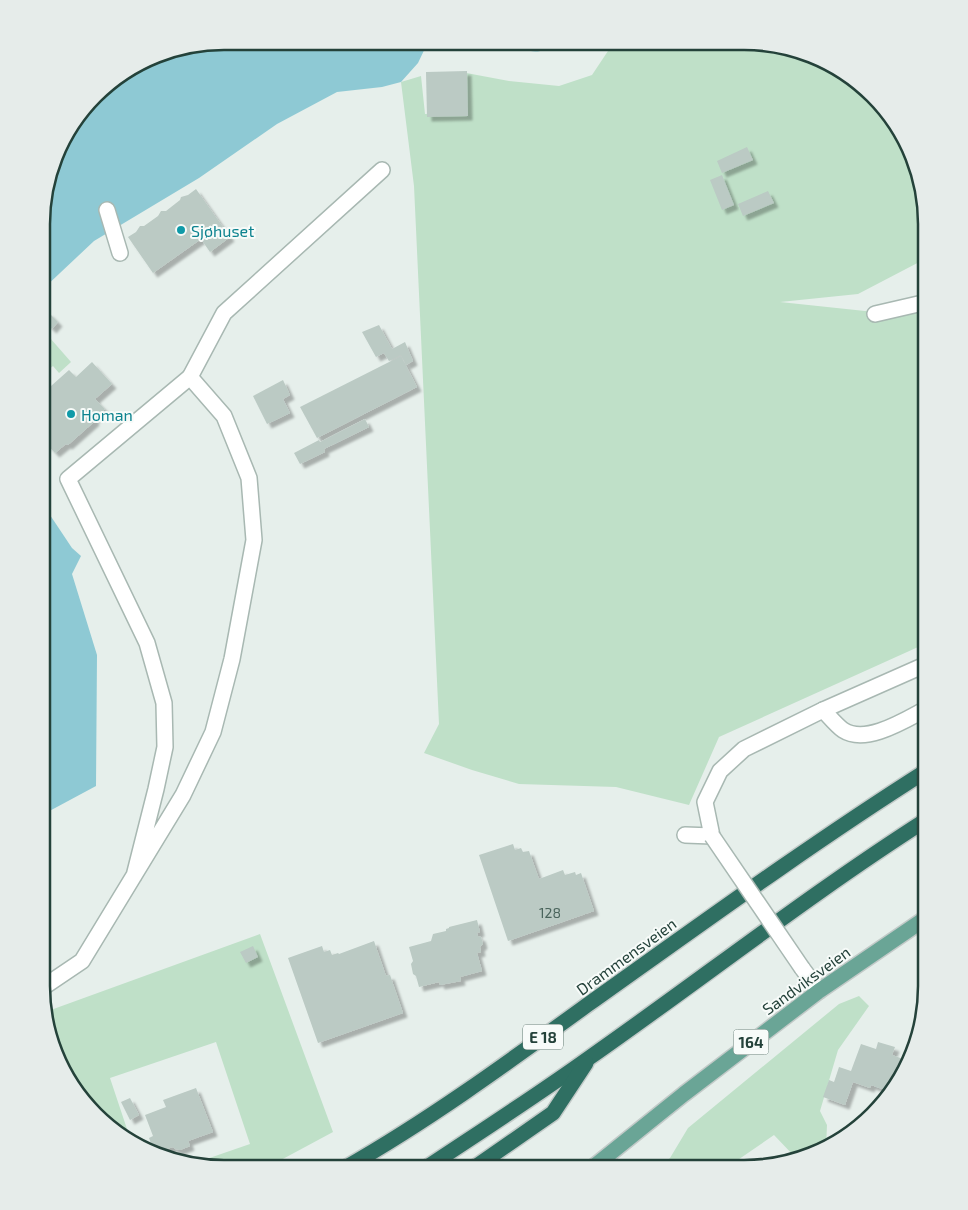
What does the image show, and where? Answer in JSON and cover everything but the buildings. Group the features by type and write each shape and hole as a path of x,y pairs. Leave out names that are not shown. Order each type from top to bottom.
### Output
{"highway":[{"name":"Drammensveien","path":"359,1160 446,1106 772,872 918,776"},
{"name":"E 18","path":"438,1160 590,1058 736,950 918,825"},
{"name":"E 18","path":"486,1160 553,1114 590,1058"}],"main road":[{"name":"Sandviksveien","path":"602,1160 818,990 918,923"}],"street":[{"path":"134,876 165,747 164,704 147,643 68,479 190,377 224,313 382,170"},
{"path":"107,210 120,253"},
{"path":"875,314 918,304"},
{"path":"50,983 82,961 183,795 213,732 232,659 254,540 249,478 224,416 190,377"},
{"path":"818,990 712,836 705,802 720,771 744,749 823,710 918,670"},
{"path":"823,710 844,730 860,736 882,730 918,713"},
{"path":"685,835 712,836"}],"green space":[{"path":"609,50 767,51 811,63 841,79 867,101 882,118 895,137 905,157 917,201 918,263 858,294 780,302 865,311 918,301 918,647 719,737 689,805 616,787 519,784 424,753 439,724 414,186 401,82 421,76 425,114 463,111 461,72 509,81 559,86 592,75"},
{"path":"50,338 71,362 59,373 53,366 50,368"},
{"path":"260,934 333,1132 281,1160 205,1159 250,1144 216,1042 110,1078 128,1130 101,1109 73,1073 63,1053 51,1010"},
{"path":"859,996 869,1006 838,1050 820,1111 827,1125 826,1139 791,1153 774,1135 738,1160 668,1160 688,1128 839,1004"}],"water":[{"path":"424,50 418,63 401,82 382,87 337,92 277,124 199,178 94,241 50,282 51,201 59,168 79,127 109,93 127,79 157,63 201,51"},
{"path":"50,515 72,548 81,556 72,574 97,655 96,786 50,811"}],"place":[{"name":"Sjøhuset","path":"181,230"},
{"name":"Homan","path":"71,414"}]}
